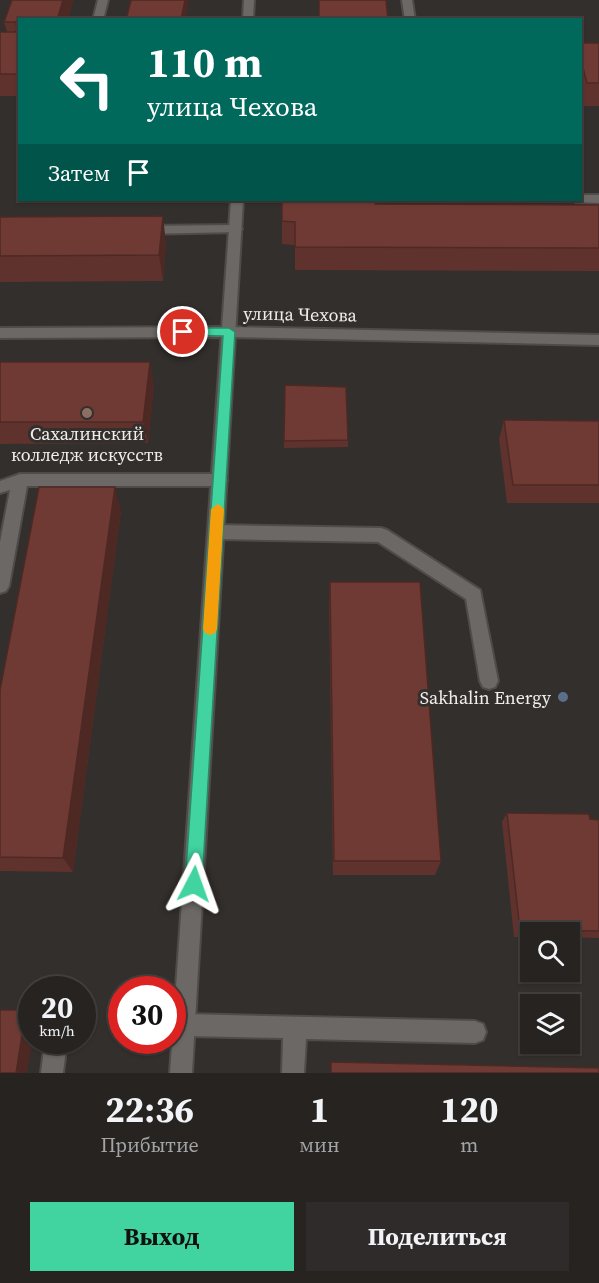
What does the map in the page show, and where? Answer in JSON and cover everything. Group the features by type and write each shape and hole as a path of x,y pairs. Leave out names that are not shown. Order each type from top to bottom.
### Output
{"street":[{"path":"98,18 103,0"},
{"path":"248,18 249,0"},
{"path":"407,0 410,18"},
{"path":"582,199 599,199"},
{"path":"186,1009 237,201"},
{"path":"131,230 235,229"},
{"name":"улица Чехова","path":"0,333 229,332 599,340"},
{"path":"0,488 20,480 219,480"},
{"path":"0,586 20,480"},
{"path":"216,532 381,536 474,595 489,681"},
{"path":"186,1025 475,1032"},
{"path":"293,1073 295,1028"},
{"path":"52,1073 54,1054"},
{"path":"181,1073 183,1054"}],"building":[{"path":"12,0 63,0 58,18 18,18 18,74 0,74 0,32 17,30 16,22 4,22"},
{"path":"131,0 185,0 181,18 126,18"},
{"path":"319,0 386,0 388,18 319,18"},
{"path":"582,43 599,43 599,83 587,83 582,64"},
{"path":"282,201 375,201 375,204 599,205 599,248 295,247 295,222 282,221"},
{"path":"163,216 159,255 0,256 0,217"},
{"path":"0,362 150,362 143,422 0,422"},
{"path":"285,385 346,387 348,440 284,441"},
{"path":"504,420 599,421 599,485 513,485"},
{"path":"39,487 115,487 63,858 0,857 0,690"},
{"path":"330,582 420,582 441,861 334,861"},
{"path":"507,813 589,814 590,819 599,820 599,931 580,931 580,922 520,922 520,930"},
{"path":"0,1010 18,1010 19,1054 16,1073 0,1073"},
{"path":"331,1062 599,1068 599,1073 331,1073"}],"slow traffic":[{"path":"210,629 218,509"}],"place":[{"name":"Сахалинский колледж искусств","path":"87,413"},
{"name":"Sakhalin Energy","path":"563,697"}],"route":[{"path":"183,332 229,332 194,884"}]}
